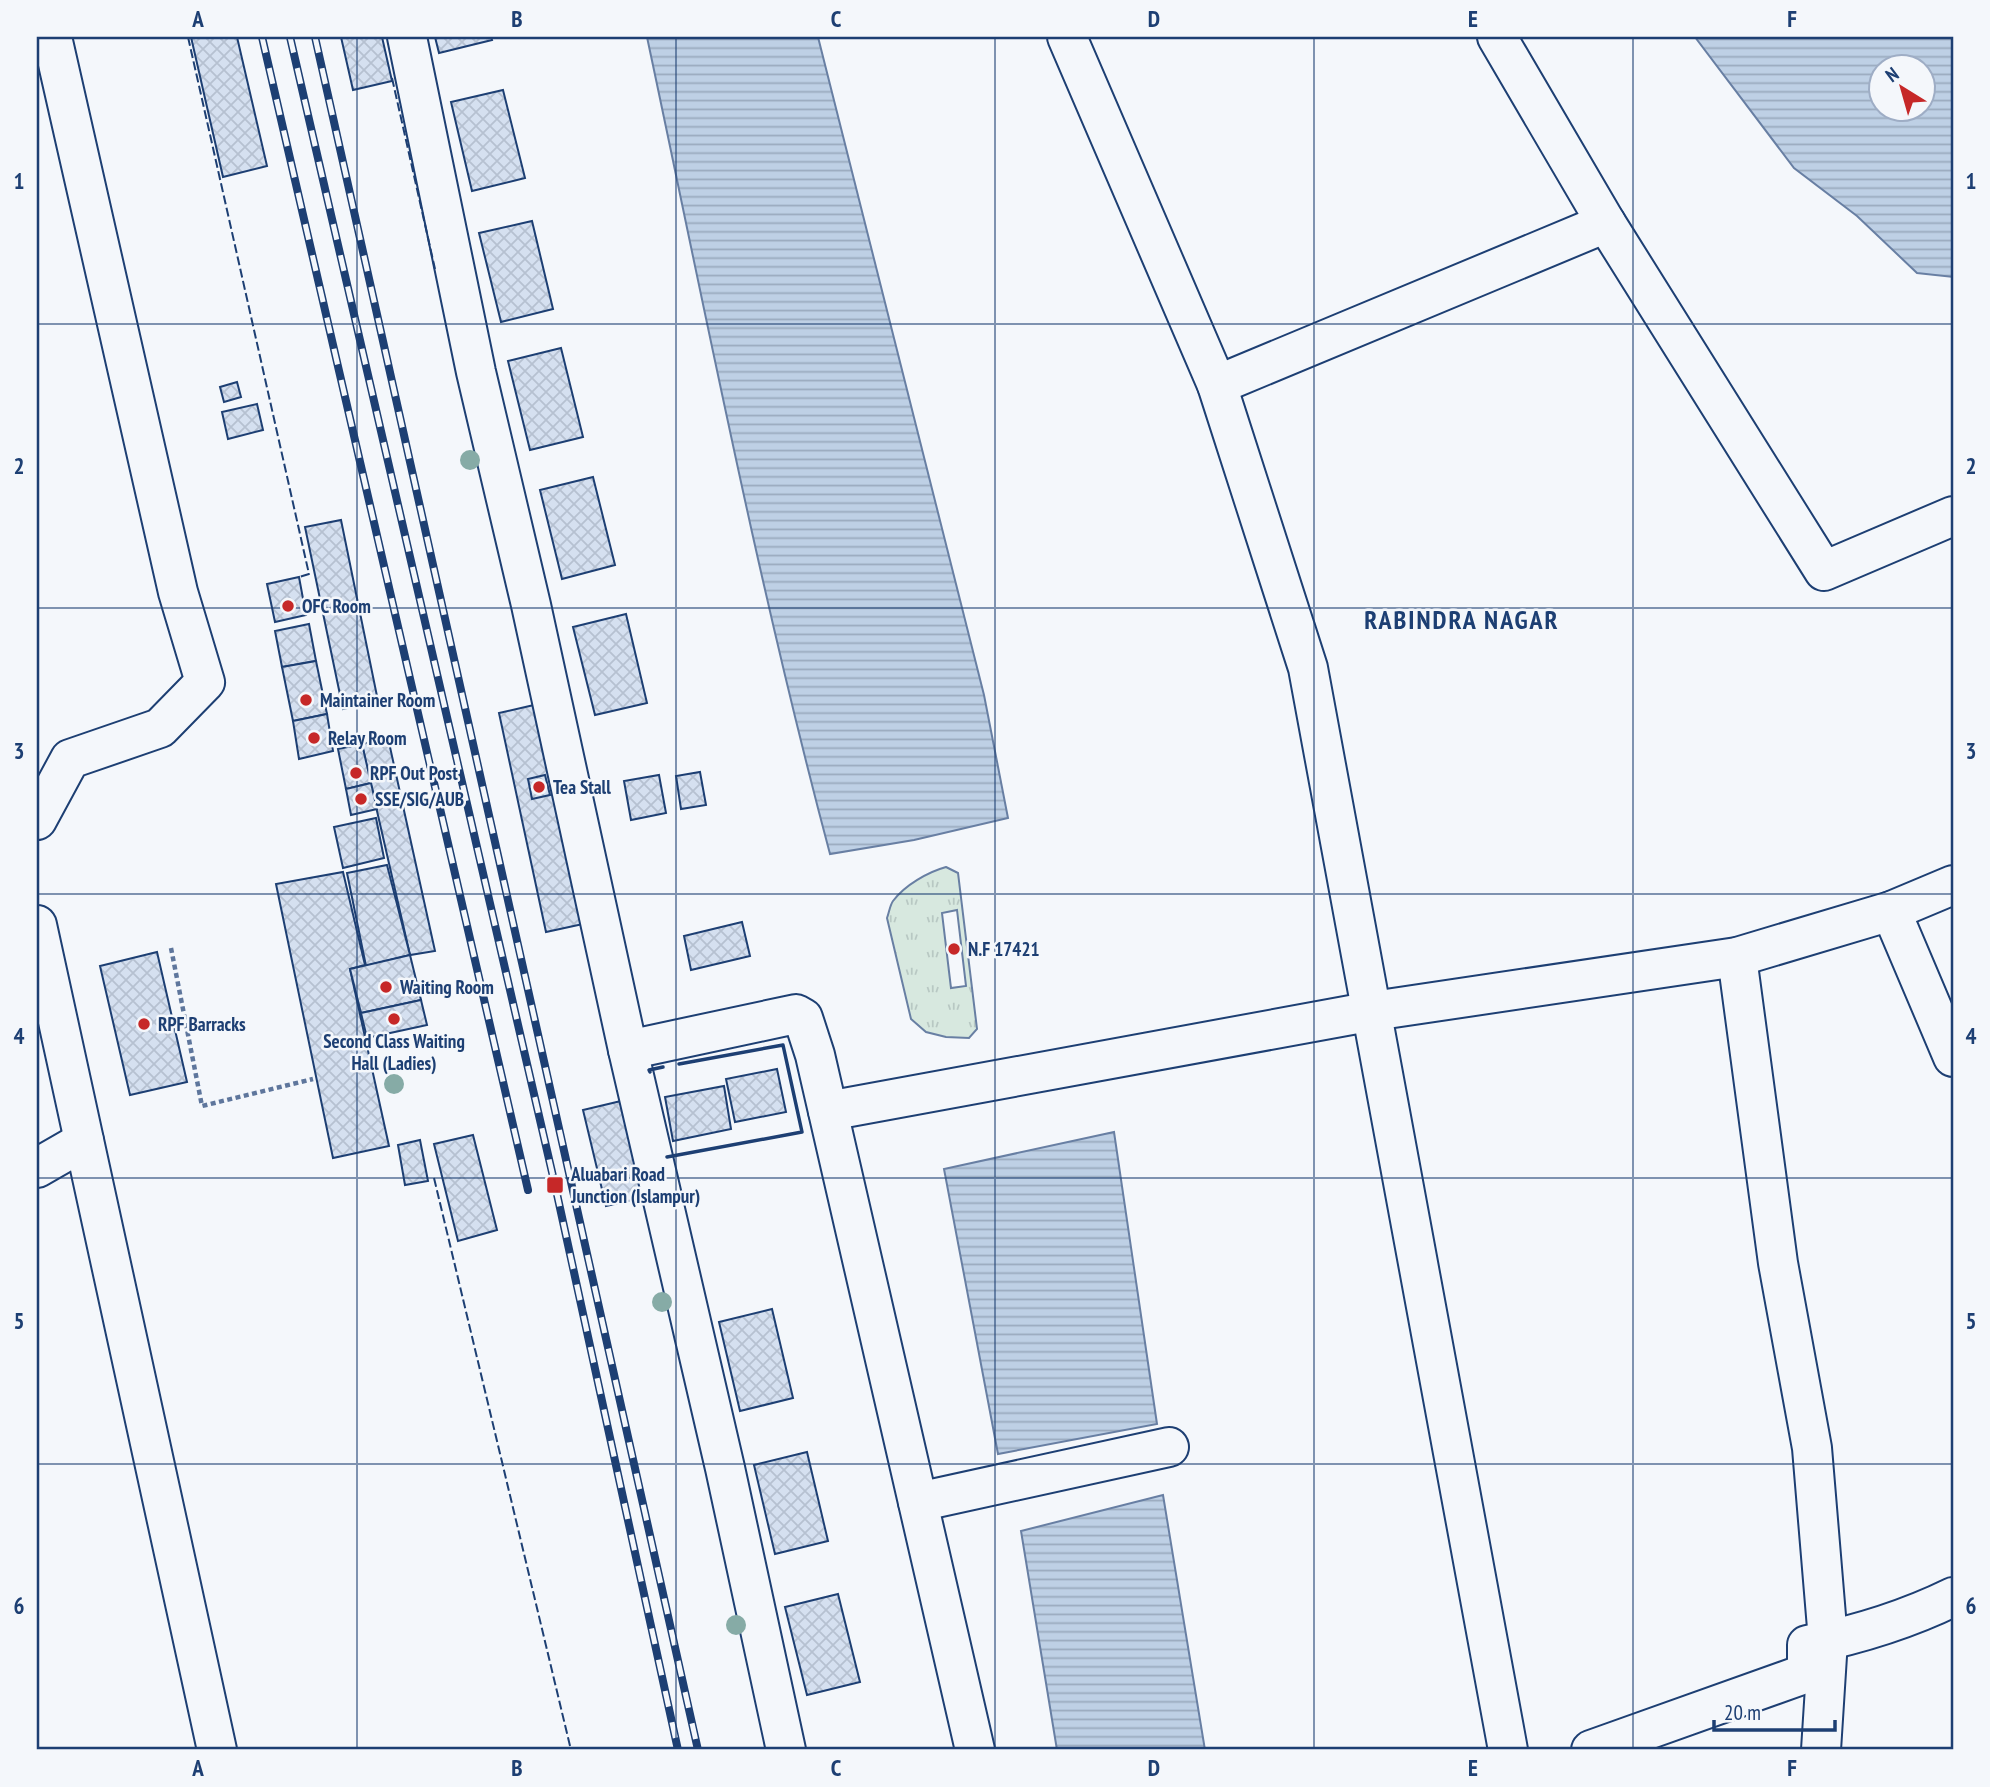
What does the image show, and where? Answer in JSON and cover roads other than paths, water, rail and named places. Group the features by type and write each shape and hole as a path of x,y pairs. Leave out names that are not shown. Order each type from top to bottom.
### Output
{"street":[{"path":"37,820 70,760 160,728 205,682 178,592 52,37"},
{"path":"407,37 476,372 531,605 786,1750"},
{"path":"1067,37 1217,386 1308,668 1508,1750"},
{"path":"1497,37 1606,223 1824,571 1953,516"},
{"path":"1217,386 1606,223"},
{"path":"828,1111 1373,1011 1737,957 1891,911 1953,885"},
{"path":"1891,911 1953,1057"},
{"path":"37,925 217,1750"},
{"path":"1737,957 1778,1263 1812,1448 1828,1640 1821,1750"},
{"path":"628,1050 796,1014 803,1018 828,1111 975,1750"},
{"path":"37,1168 84,1141"},
{"path":"918,1502 1169,1447"},
{"path":"1591,1750 1807,1673 1807,1645 1930,1608 1953,1597"}],"water":[{"path":"647,37 818,37 984,695 1008,818 914,840 830,854 756,549"},
{"path":"1695,37 1953,37 1953,277 1917,273 1857,216 1794,168"},
{"path":"1114,1132 1157,1424 998,1454 944,1169"},
{"path":"1163,1495 1205,1750 1057,1750 1021,1531"}],"railway":[{"path":"262,37 528,1190"},
{"path":"290,37 555,1185 678,1750"},
{"path":"315,37 698,1750"}],"place":[{"name":"OFC Room","path":"288,606"},
{"name":"Maintainer Room","path":"306,700"},
{"name":"Relay Room","path":"314,738"},
{"name":"RPF Out Post","path":"356,773"},
{"name":"Tea Stall","path":"539,787"},
{"name":"SSE/SIG/AUB","path":"361,799"},
{"name":"N.F 17421","path":"954,949"},
{"name":"Waiting Room","path":"386,987"},
{"name":"Second Class Waiting Hall (Ladies)","path":"394,1019"},
{"name":"RPF Barracks","path":"144,1024"},
{"name":"Aluabari Road Junction (Islampur)","path":"555,1185"}],"district":[{"name":"RABINDRA NAGAR","path":"1462,620"}]}
